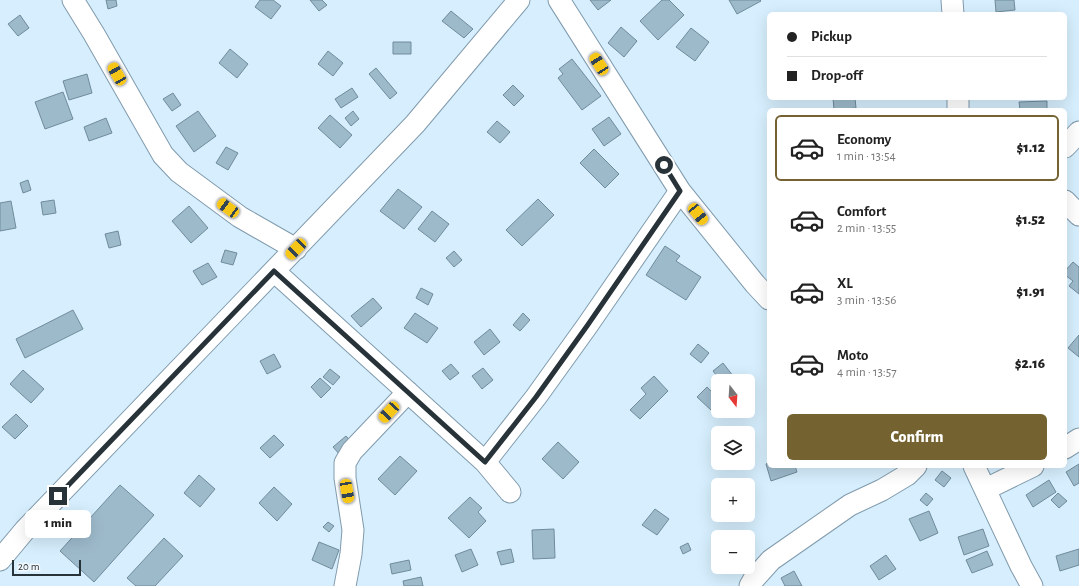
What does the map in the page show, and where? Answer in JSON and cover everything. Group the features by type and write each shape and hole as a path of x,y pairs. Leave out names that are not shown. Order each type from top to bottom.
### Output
{"street":[{"path":"73,0 163,155 179,172 240,217 296,249"},
{"path":"0,560 25,530 415,124 519,0"},
{"path":"559,0 680,191 767,298"},
{"path":"952,0 953,12"},
{"path":"1067,145 1079,132"},
{"path":"485,462 546,384 680,191"},
{"path":"1067,203 1079,215"},
{"path":"274,271 485,462 510,492"},
{"path":"344,586 351,554 353,530 345,478 345,463 352,451 408,392"},
{"path":"1067,447 1079,439"},
{"path":"750,586 754,578 771,560 850,505 882,490 907,475 914,468"},
{"path":"975,468 1021,566 1032,586"},
{"path":"986,489 1029,468"}],"building":[{"path":"106,0 116,0 117,6 108,9"},
{"path":"260,0 273,0 281,6 271,19 255,7"},
{"path":"310,0 322,0 327,5 319,11"},
{"path":"590,0 611,0 598,10"},
{"path":"662,0 669,0 684,15 658,40 640,21"},
{"path":"729,0 760,0 761,1 737,14"},
{"path":"995,0 1014,0 1015,10 996,12"},
{"path":"451,11 473,29 464,38 442,21"},
{"path":"20,15 29,28 18,36 8,24"},
{"path":"621,27 637,41 624,57 608,43"},
{"path":"691,28 709,42 695,61 676,47"},
{"path":"393,42 411,42 411,54 393,54"},
{"path":"230,49 248,64 237,78 219,63"},
{"path":"328,51 343,63 333,76 318,64"},
{"path":"572,59 601,96 582,110 558,78 563,74 559,69"},
{"path":"376,68 397,93 390,99 369,74"},
{"path":"87,74 92,93 69,100 63,81"},
{"path":"513,85 524,96 514,106 503,95"},
{"path":"352,88 358,97 341,108 335,99"},
{"path":"63,92 73,119 45,129 35,102"},
{"path":"173,93 181,105 172,111 163,99"},
{"path":"833,100 855,100 856,108 834,108"},
{"path":"1047,101 1047,108 1020,108 1019,102"},
{"path":"198,111 216,136 194,152 176,126"},
{"path":"353,111 359,119 351,126 345,118"},
{"path":"330,115 352,135 340,148 318,128"},
{"path":"609,117 621,134 604,146 592,129"},
{"path":"106,118 112,133 89,141 84,127"},
{"path":"497,121 510,132 500,143 487,132"},
{"path":"226,147 238,153 228,170 216,163"},
{"path":"594,149 619,174 605,188 580,163"},
{"path":"28,180 31,190 23,193 20,183"},
{"path":"398,189 422,207 404,229 380,211"},
{"path":"538,199 554,215 522,246 506,230"},
{"path":"54,200 56,213 43,215 41,202"},
{"path":"11,201 16,228 0,231 0,203"},
{"path":"189,206 208,228 191,243 172,221"},
{"path":"432,211 449,224 435,242 418,229"},
{"path":"118,231 121,245 109,248 105,234"},
{"path":"665,246 680,256 676,261 701,277 686,300 646,275"},
{"path":"225,250 237,253 233,265 221,262"},
{"path":"454,251 462,260 454,267 446,258"},
{"path":"1073,262 1079,267 1079,294 1069,286 1073,281 1067,276 1067,269"},
{"path":"208,263 217,277 202,285 193,271"},
{"path":"421,288 433,294 428,305 416,298"},
{"path":"373,298 382,308 361,327 351,316"},
{"path":"73,310 83,329 25,358 16,339"},
{"path":"415,313 438,328 427,343 404,328"},
{"path":"523,313 530,320 520,331 513,325"},
{"path":"490,329 500,342 484,355 474,342"},
{"path":"1079,335 1079,357 1068,348"},
{"path":"698,344 709,353 701,363 690,354"},
{"path":"274,354 281,367 267,374 260,361"},
{"path":"723,363 732,374 715,374 713,371"},
{"path":"451,364 459,373 450,380 442,371"},
{"path":"483,368 493,380 482,389 472,376"},
{"path":"330,369 340,377 333,385 323,377"},
{"path":"23,370 44,389 31,403 10,384"},
{"path":"654,376 668,391 640,419 630,410 646,394 641,388"},
{"path":"320,378 331,388 321,398 311,387"},
{"path":"707,387 711,391 711,410 697,397"},
{"path":"16,414 28,426 15,439 2,427"},
{"path":"274,435 284,445 270,458 260,448"},
{"path":"346,436 354,445 341,456 333,447"},
{"path":"558,442 579,462 563,479 542,459"},
{"path":"400,456 417,471 395,495 378,479"},
{"path":"1079,464 1079,483 1074,486 1066,472"},
{"path":"767,468 796,468 797,472 771,481"},
{"path":"942,471 951,478 944,487 935,480"},
{"path":"199,475 215,489 200,507 184,493"},
{"path":"1049,480 1056,492 1033,507 1026,495"},
{"path":"120,485 154,515 94,582 60,551"},
{"path":"274,487 292,504 277,521 259,503"},
{"path":"926,493 933,499 927,506 920,500"},
{"path":"1058,493 1067,501 1059,508 1051,500"},
{"path":"470,497 482,508 478,512 486,521 469,538 448,518"},
{"path":"655,509 669,519 657,535 642,525"},
{"path":"929,511 938,533 920,541 909,519"},
{"path":"328,522 334,526 329,532 323,527"},
{"path":"554,529 555,558 533,559 532,530"},
{"path":"983,529 989,546 964,555 958,537"},
{"path":"164,538 183,556 155,586 136,586 127,578"},
{"path":"319,542 339,550 332,569 312,560"},
{"path":"688,543 691,550 683,554 680,547"},
{"path":"471,549 478,565 462,572 455,555"},
{"path":"511,549 514,562 501,565 497,552"},
{"path":"1079,549 1079,565 1060,571 1056,556"},
{"path":"987,551 993,565 972,573 966,560"},
{"path":"886,555 896,569 879,580 870,566"},
{"path":"409,560 411,570 392,574 390,564"},
{"path":"794,571 802,586 785,586 781,578"},
{"path":"421,577 423,586 404,586 403,581"}],"route":[{"path":"58,496 274,271 485,462 536,397 680,191 664,165"}]}
